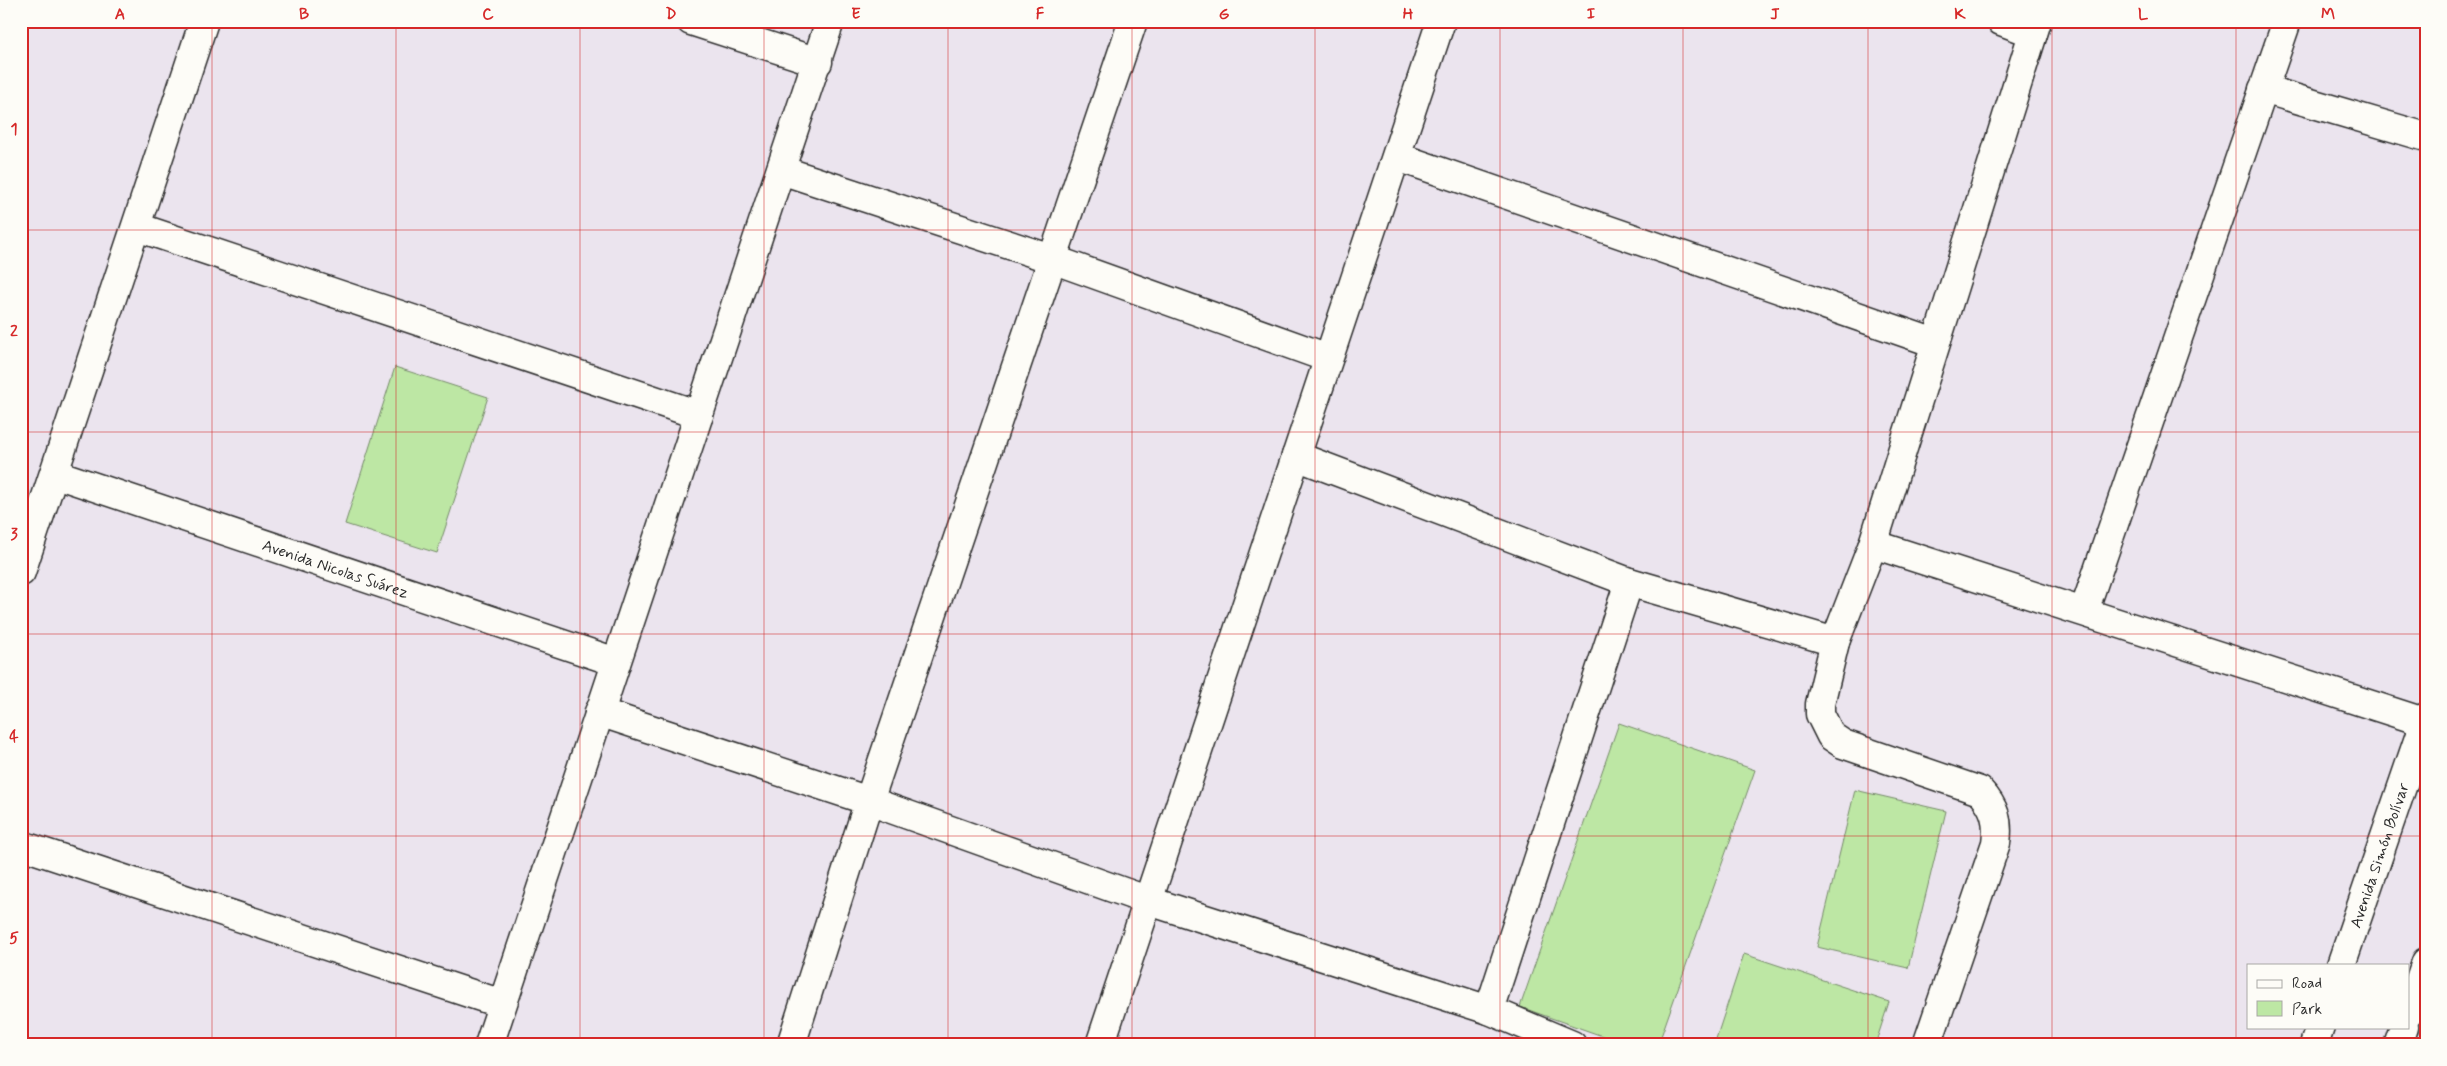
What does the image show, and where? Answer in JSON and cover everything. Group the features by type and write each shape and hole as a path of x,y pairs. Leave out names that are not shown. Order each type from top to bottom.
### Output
{"street":[{"path":"23,563 56,474 204,21"},
{"path":"691,21 818,62"},
{"path":"489,1045 818,62 830,21"},
{"path":"791,1045 869,801 1133,21"},
{"path":"1100,1045 1328,358 1398,157 1441,21"},
{"path":"1927,1045 1996,843 1998,829 1996,814 1990,801 1980,791 1843,744 1831,736 1823,724 1820,704 1835,642 1873,544 2035,27 2001,21"},
{"path":"2084,611 2287,21"},
{"path":"2263,89 2426,137"},
{"path":"1398,157 1935,343"},
{"path":"781,170 1052,259 1328,358"},
{"path":"137,227 699,415"},
{"path":"1296,456 1629,582 1835,642"},
{"name":"Avenida Nicolas Suárez","path":"56,474 616,662"},
{"path":"1873,544 2425,720"},
{"path":"1488,1010 1629,582"},
{"path":"599,712 869,801 1149,901 1488,1010 1572,1045"},
{"name":"Avenida Simón Bolívar","path":"2341,964 2425,720"},
{"path":"21,845 502,1004"},
{"path":"2410,1008 2426,962"},
{"path":"2314,1045 2320,1028"},
{"path":"2398,1045 2404,1028"}],"green space":[{"path":"395,367 488,397 437,553 345,524"},
{"path":"1619,723 1755,770 1658,1045 1628,1045 1520,1007"},
{"path":"1855,790 1946,811 1908,968 1817,947"},
{"path":"1744,954 1889,1002 1875,1045 1714,1045"}]}
